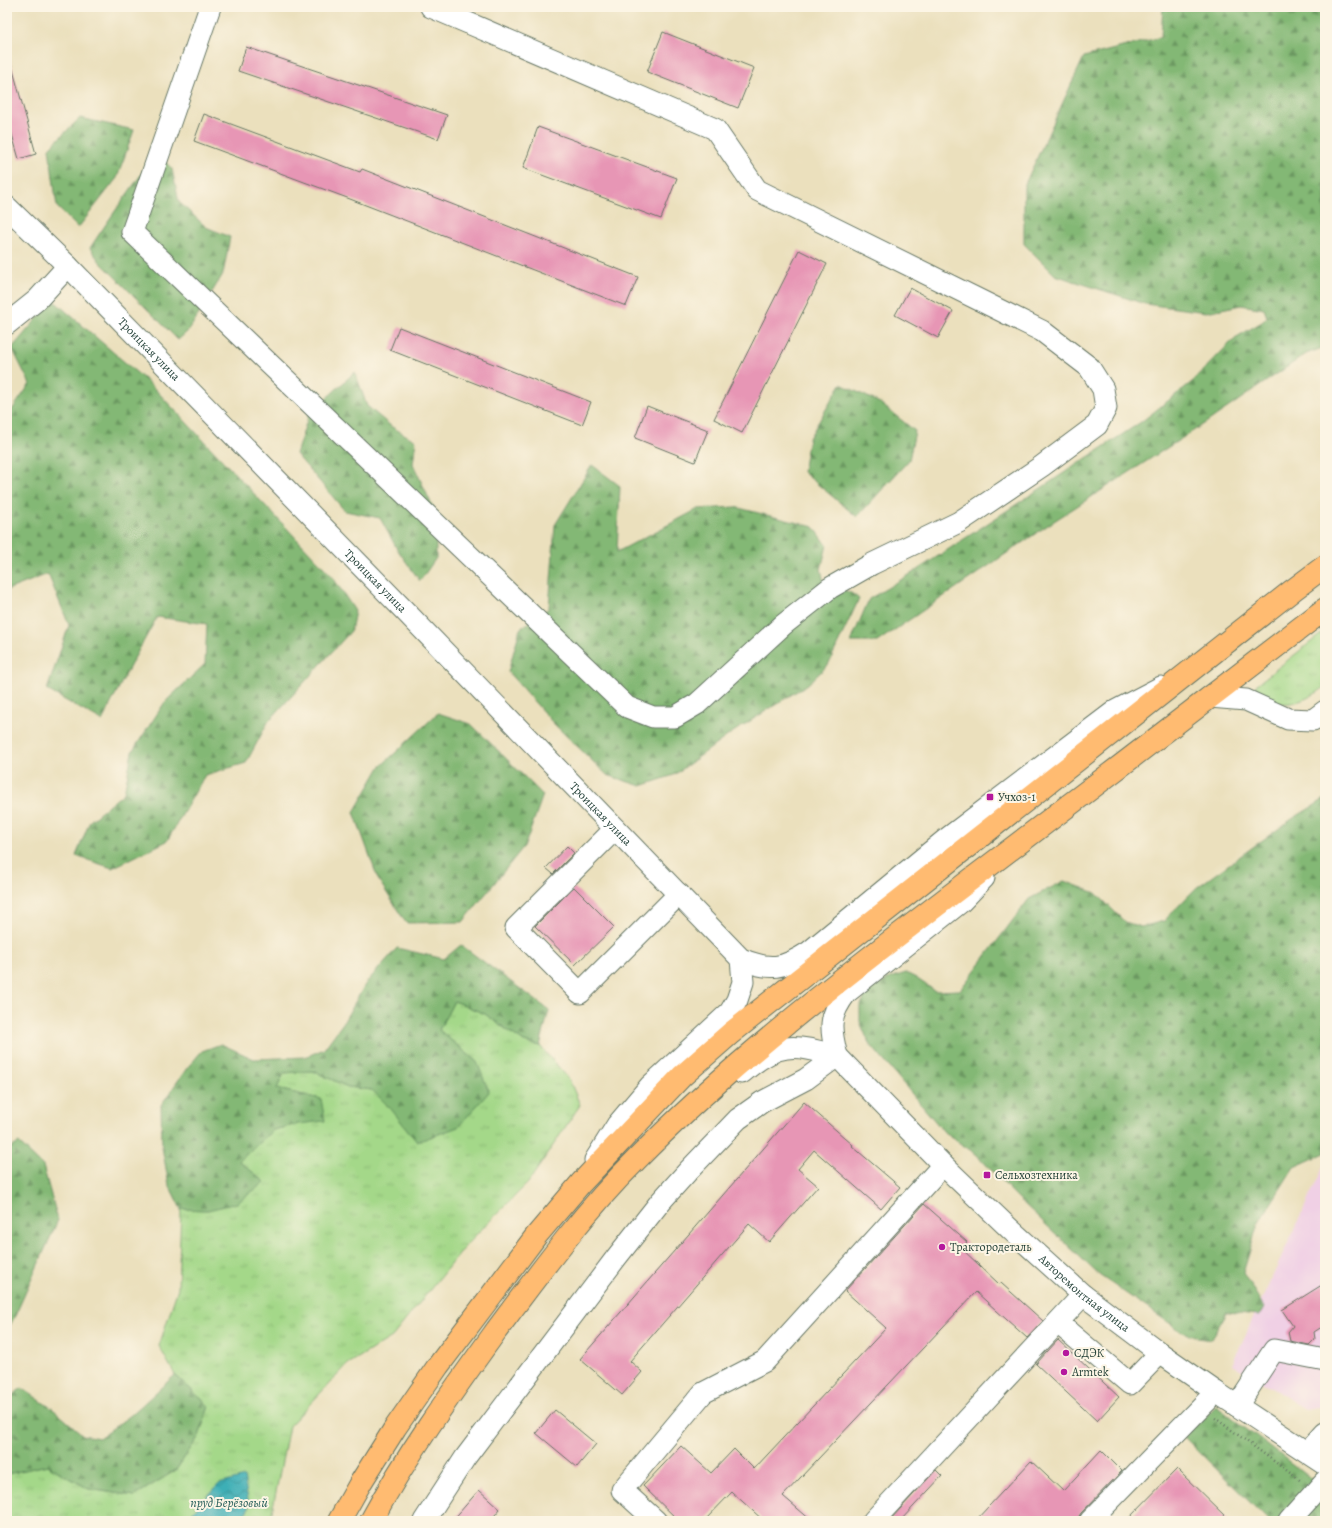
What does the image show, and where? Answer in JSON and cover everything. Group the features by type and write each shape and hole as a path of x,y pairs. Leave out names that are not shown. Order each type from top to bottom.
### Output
{"highway":[{"path":"340,1521 361,1482 391,1434 438,1366 536,1236 581,1184 682,1076 731,1034 1325,566"},
{"path":"371,1521 412,1452 485,1347 555,1254 598,1201 633,1162 672,1124 750,1054 836,982 1325,609"}],"street":[{"path":"210,7 132,232 627,707 653,717 675,716 697,704 783,625 830,588 872,564 959,522 1042,466 1097,425 1106,408 1103,389 1089,367 1042,331 757,190 715,129 431,7"},
{"name":"Троицкая улица","path":"7,206 68,266 741,959"},
{"path":"7,324 37,300 68,266"},
{"path":"581,1184 617,1125 650,1086 730,1012 737,1000 743,982 741,959 758,966 775,967 795,961 809,952 945,840 1115,711 1188,673"},
{"path":"1210,697 1246,700 1288,719 1313,720 1325,711"},
{"path":"615,829 516,928 580,993 678,894"},
{"path":"837,1056 832,1034 832,1020 837,1006 846,993 961,902 1011,849"},
{"path":"633,1162 676,1132 756,1061 779,1049 796,1046 837,1056"},
{"path":"424,1521 465,1458 616,1258 670,1190 738,1119 762,1102 806,1079 837,1056"},
{"name":"Авторемонтная улица","path":"837,1056 943,1165 1010,1229 1083,1295 1160,1353 1325,1464"},
{"path":"656,1521 622,1490 702,1393 765,1361 943,1165"},
{"path":"873,1521 1083,1295"},
{"path":"1058,1323 1130,1384 1160,1353"},
{"path":"1237,1406 1274,1350 1325,1360"},
{"path":"1090,1521 1216,1392"},
{"path":"1308,1452 1325,1433"},
{"path":"1289,1521 1320,1486"}],"path":[{"path":"1201,1406 1320,1486"}],"shaded area":[{"path":"1325,1163 1325,1406 1306,1409 1232,1364"}],"green space":[{"path":"1163,7 1325,7 1325,347 1306,354 1207,422 1051,523 877,642 851,642 869,599 914,572 1141,422 1192,382 1235,338 1262,322 1267,317 1264,309 1241,305 1206,312 1145,304 1055,275 1024,244 1024,186 1084,57 1161,37"},
{"path":"80,118 134,130 117,178 78,228 57,207 49,148"},
{"path":"156,152 172,169 179,202 206,227 230,237 223,274 189,330 178,340 100,262 90,248"},
{"path":"53,300 151,385 332,576 355,611 351,631 268,722 246,763 205,775 167,841 112,868 76,856 90,821 124,793 132,752 165,702 205,664 207,624 157,617 102,721 47,690 69,625 48,574 7,590 7,417 30,384 12,348"},
{"path":"355,372 367,406 392,427 416,441 413,464 436,514 436,558 420,581 397,549 380,518 345,511 296,454 309,414"},
{"path":"841,384 880,403 915,431 909,460 857,517 803,472 809,438"},
{"path":"592,465 620,486 617,552 698,509 735,507 814,527 827,545 821,569 825,587 844,590 852,593 859,599 828,665 808,684 733,732 674,775 641,786 607,775 553,723 508,672 520,629 549,608 555,525"},
{"path":"1325,631 1325,687 1304,700 1296,702 1280,703 1264,697 1257,689 1256,685"},
{"path":"438,713 471,724 543,795 525,845 463,922 406,923 378,879 354,812 380,767"},
{"path":"1325,799 1325,1153 1294,1167 1258,1224 1243,1273 1264,1307 1259,1315 1227,1312 1211,1339 1187,1335 1099,1275 1017,1197 976,1154 945,1133 869,1043 860,1022 860,1006 867,993 890,978 906,973 935,991 960,990 1029,899 1064,881 1096,893 1125,922 1141,927 1164,921 1196,888 1292,819"},
{"path":"461,945 549,1010 540,1046 524,1042 485,1014 454,1001 439,1030 477,1062 489,1092 458,1127 417,1142 391,1109 372,1090 348,1087 313,1071 283,1073 277,1089 321,1099 325,1121 298,1124 273,1130 239,1161 265,1182 237,1203 208,1210 181,1209 169,1185 162,1147 161,1105 187,1068 202,1051 221,1044 254,1059 305,1057 324,1049 343,1023 366,983 397,948 444,959"},
{"path":"454,1001 485,1014 524,1042 540,1046 569,1079 580,1105 528,1183 466,1245 392,1337 348,1364 289,1426 269,1521 244,1521 249,1505 219,1484 189,1516 165,1521 7,1521 7,1474 47,1465 89,1489 134,1496 176,1470 199,1436 209,1406 175,1375 159,1346 178,1288 181,1209 208,1210 264,1182 239,1161 273,1130 298,1124 321,1099 277,1089 283,1073 313,1071 348,1087 372,1090 391,1109 477,1062 439,1030"},
{"path":"19,1143 43,1166 58,1220 7,1331 7,1150"},
{"path":"175,1375 209,1406 199,1436 176,1470 134,1496 89,1489 47,1465 7,1474 7,1399 22,1388 54,1410 83,1435 99,1438 131,1415"},
{"path":"1216,1406 1325,1489 1325,1521 1269,1521 1184,1437"}],"water":[{"name":"пруд Берёзовый","path":"244,1477 249,1505 244,1521 165,1521 189,1516 219,1484"}],"building":[{"path":"663,32 754,68 738,108 647,72"},
{"path":"246,47 447,115 438,139 238,71"},
{"path":"11,63 36,154 19,159 7,117 7,64"},
{"path":"204,114 360,172 362,169 638,277 626,306 350,199 194,141"},
{"path":"538,127 677,178 661,219 523,168"},
{"path":"799,250 827,264 742,433 714,419"},
{"path":"910,288 953,311 938,338 895,315"},
{"path":"399,327 591,402 582,425 390,350"},
{"path":"647,406 708,430 695,462 635,438"},
{"path":"567,846 574,853 553,874 546,868"},
{"path":"574,887 614,927 575,965 535,926"},
{"path":"804,1102 900,1187 881,1209 814,1150 798,1169 818,1186 769,1242 749,1224 630,1361 642,1372 622,1395 580,1359"},
{"path":"924,1204 967,1242 961,1248 999,1284 1001,1283 1043,1321 1027,1338 976,1292 783,1496 812,1521 764,1521 732,1492 704,1521 679,1521 643,1486 681,1446 711,1473 734,1449 754,1469 886,1328 845,1291"},
{"path":"1325,1283 1325,1325 1314,1332 1315,1339 1309,1345 1290,1341 1288,1332 1293,1326 1282,1310"},
{"path":"1058,1340 1119,1397 1097,1421 1036,1364"},
{"path":"555,1410 596,1444 577,1467 536,1433"},
{"path":"1101,1450 1122,1471 1081,1513 1076,1521 975,1521 1031,1461 1063,1491"},
{"path":"1177,1469 1230,1521 1126,1521"},
{"path":"936,1470 942,1476 900,1521 889,1521"},
{"path":"479,1490 500,1509 490,1521 452,1521"}],"place":[{"name":"Учхоз-1","path":"990,797"},
{"name":"Сельхозтехника","path":"987,1175"},
{"name":"Трактородеталь","path":"942,1247"},
{"name":"СДЭК","path":"1066,1353"},
{"name":"Armtek","path":"1064,1372"}]}
